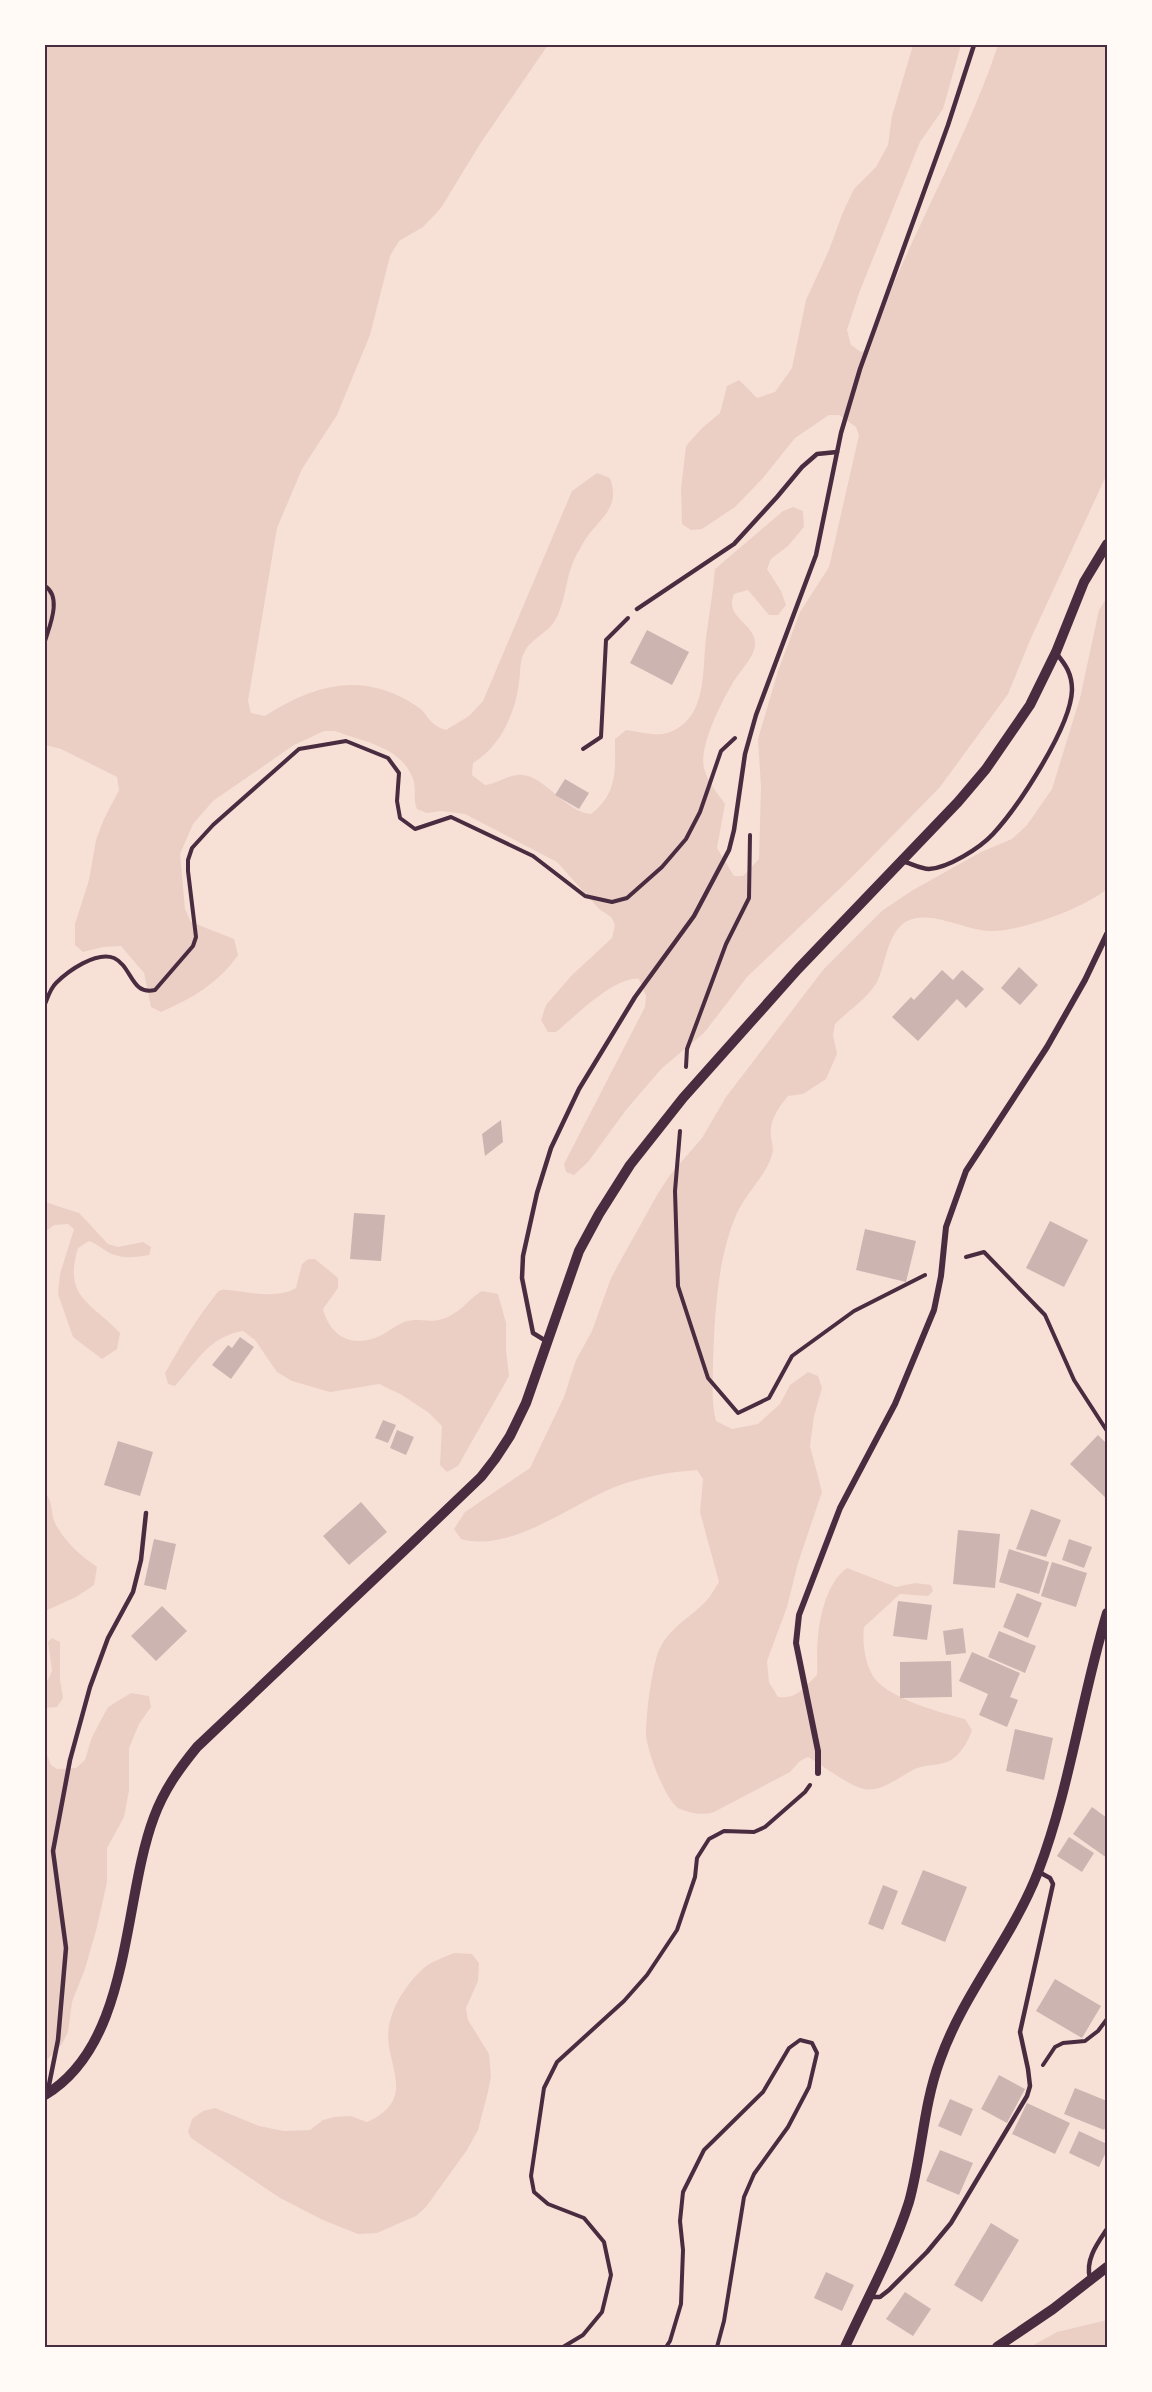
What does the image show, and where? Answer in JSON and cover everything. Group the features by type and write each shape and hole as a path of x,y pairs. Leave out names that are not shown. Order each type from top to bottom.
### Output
{"street":[{"path":"46,2094 79,2067 93,2045 101,2026 116,1982 150,1828 164,1792 179,1768 197,1747 481,1477 503,1448 526,1403 571,1269 598,1214 630,1165 683,1098 798,969 958,802 1003,747 1030,705 1056,652 1084,582 1107,544"},
{"path":"818,1773 818,1751 796,1643 799,1615 840,1508 895,1404 934,1310 946,1227 966,1171 1051,1040 1085,980 1107,934"},
{"path":"845,2347 890,2251 908,2203 931,2090 945,2044 962,2008 1009,1934 1038,1872 1058,1814 1092,1665 1107,1613"},
{"path":"997,2347 1091,2281 1107,2267"}],"lane":[{"path":"546,1341 533,1333 522,1278 523,1256 537,1193 551,1148 579,1089 635,997 694,916 729,850 745,753 816,555 837,452 860,369 948,125 974,45"},
{"path":"637,609 734,544 802,467 817,454 837,452"},
{"path":"903,861 928,869 954,862 992,836 1019,802 1062,727 1072,691 1069,668 1056,652"},
{"path":"46,2094 58,2040 66,1948 53,1851 69,1760 90,1688 108,1638 133,1592 141,1560 146,1513"},
{"path":"869,2297 880,2297 889,2290 927,2252 951,2223 1027,2096 1030,2086 1020,2032 1053,1884 1050,1878 1038,1872"},
{"path":"1091,2281 1088,2267 1090,2259 1107,2229"}],"path":[{"path":"45,586 51,590 54,608 45,640"},
{"path":"583,749 601,737 606,640 637,609"},
{"path":"45,1004 55,984 80,965 103,956 115,958 122,964 141,989 146,992 155,990 193,946 196,936 188,871 188,860 192,848 213,825 299,748 346,741 388,758 399,773 397,801 400,818 415,829 452,817 533,856 585,896 612,902 627,898 641,888 686,839 700,812 721,751 728,742 736,737 751,734"},
{"path":"750,827 749,898 726,944 687,1049 675,1191 678,1286 708,1378 738,1413 768,1398 792,1356 854,1311 941,1267"},
{"path":"966,1257 984,1252 1046,1315 1074,1380 1107,1431"},
{"path":"563,2347 583,2335 602,2312 611,2275 604,2242 584,2218 548,2204 534,2192 531,2176 544,2088 557,2062 624,2001 647,1975 677,1930 696,1877 697,1858 709,1839 724,1831 754,1832 765,1827 806,1792 818,1773"},
{"path":"1030,2086 1054,2047 1063,2043 1085,2041 1098,2031 1107,2019"},
{"path":"666,2347 670,2341 681,2304 683,2250 680,2222 683,2192 704,2150 763,2092 789,2048 800,2040 812,2043 817,2053 809,2087 788,2127 754,2174 744,2197 724,2321 717,2347"}],"shaded area":[{"path":"45,45 548,45 480,144 441,208 423,227 399,241 390,256 370,335 337,415 302,469 277,528 248,701 251,713 265,716 303,696 322,689 360,685 398,696 420,709 438,727 446,730 469,716 483,701 572,491 597,473 610,478 613,499 610,507 588,536 574,560 554,622 525,651 510,717 491,748 473,763 472,775 485,785 517,775 526,775 581,812 591,814 606,798 613,780 615,739 626,730 652,734 667,733 680,727 690,717 696,706 703,679 715,569 783,511 793,507 803,511 804,527 788,546 771,559 767,569 781,591 786,605 778,615 769,615 748,590 734,594 732,603 734,610 753,634 754,650 721,704 707,738 703,759 705,773 725,804 717,848 734,876 743,876 759,859 761,787 758,739 778,671 800,612 829,567 859,435 856,427 839,415 829,415 795,438 763,478 735,507 702,529 691,530 682,524 681,489 686,446 720,413 727,386 739,380 757,398 775,392 792,368 806,300 829,250 843,212 854,189 876,167 888,145 892,116 913,45 961,45 943,109 920,142 859,293 847,330 851,345 861,352 868,349 882,310 968,122 998,45 1107,45 1107,474 1031,638 1008,694 940,787 854,875 747,977 704,1033 662,1068 626,1110 588,1162 574,1175 566,1172 564,1164 645,1007 646,996 639,979 629,980 607,990 556,1032 548,1032 541,1020 546,1005 572,975 612,938 615,925 611,917 599,909 557,862 465,814 441,811 427,813 417,809 414,782 409,770 402,761 382,748 335,731 324,731 294,745 213,801 193,824 180,854 185,909 191,922 234,939 238,955 222,974 194,996 161,1012 151,1007 144,973 121,946 103,947 83,952 75,945 75,924 89,880 96,840 119,790 117,777 61,749 45,745"},
{"path":"1107,597 1107,889 1068,911 1036,923 1005,930 982,930 927,918 916,918 900,926 891,940 877,982 863,999 835,1024 833,1035 837,1054 826,1079 803,1094 788,1096 775,1115 771,1125 772,1155 737,1213 725,1249 718,1286 713,1362 713,1399 716,1421 732,1429 758,1424 780,1404 790,1385 808,1372 818,1376 822,1388 814,1416 810,1446 822,1492 798,1563 787,1607 767,1661 769,1682 778,1697 785,1697 800,1692 817,1675 817,1642 823,1608 830,1589 847,1568 896,1587 915,1583 931,1585 933,1591 928,1596 900,1594 864,1627 863,1640 867,1661 872,1675 884,1687 905,1699 965,1719 972,1730 971,1734 961,1751 951,1760 915,1769 877,1789 857,1787 808,1757 800,1761 790,1772 714,1812 701,1814 682,1810 673,1803 657,1773 649,1750 646,1724 652,1676 661,1646 676,1627 708,1599 719,1582 700,1512 703,1479 697,1470 625,1483 540,1525 500,1539 480,1542 461,1539 454,1529 465,1512 530,1468 564,1397 576,1360 592,1331 611,1278 657,1195 670,1175 702,1138 726,1097 823,970 883,910 913,890 981,852 1012,839 1027,825 1052,789 1080,698 1099,610"},
{"path":"45,1202 79,1213 108,1244 118,1247 143,1242 151,1247 149,1255 132,1257 112,1254 89,1241 78,1248 74,1265 77,1289 82,1298 120,1333 117,1349 102,1359 73,1337 58,1294 60,1274 74,1229 68,1224 54,1225 45,1232"},
{"path":"308,1259 315,1259 338,1278 338,1288 323,1309 330,1326 349,1340 375,1338 410,1320 433,1321 446,1318 457,1312 482,1291 498,1294 506,1323 509,1376 458,1466 447,1472 440,1465 442,1426 429,1413 402,1395 379,1384 330,1392 292,1381 277,1372 255,1340 243,1331 231,1334 212,1345 175,1386 168,1384 165,1373 192,1328 218,1292 223,1290 274,1294 286,1292 296,1288 302,1264"},
{"path":"45,1493 50,1501 54,1521 64,1537 97,1567 94,1585 76,1597 45,1611"},
{"path":"52,1638 60,1642 60,1680 63,1698 57,1707 45,1708 45,1681 48,1680 52,1671 48,1642"},
{"path":"131,1693 149,1696 151,1707 139,1724 129,1748 129,1790 124,1817 107,1848 107,1882 85,1969 72,2002 68,2032 62,2044 45,2062 45,1750 51,1765 57,1769 76,1768 85,1760 92,1737 108,1707"},
{"path":"454,1953 472,1954 479,1963 478,1981 466,2008 468,2020 489,2054 491,2076 478,2130 467,2150 426,2207 416,2216 377,2233 358,2234 323,2220 280,2198 191,2138 188,2132 192,2119 203,2111 215,2108 259,2126 284,2131 310,2130 323,2120 334,2117 351,2116 367,2122 384,2112 393,2101 396,2089 388,2036 395,2006 408,1985 425,1967"},
{"path":"1107,2320 1107,2347 1030,2347 1057,2332"}],"building":[{"path":"647,630 689,652 672,685 630,663"},
{"path":"565,779 589,793 579,809 555,795"},
{"path":"1019,967 1038,985 1020,1005 1001,988"},
{"path":"942,970 953,980 962,970 984,989 966,1008 957,999 918,1041 892,1017 911,997 914,1000"},
{"path":"501,1120 503,1142 485,1156 482,1134"},
{"path":"354,1213 385,1215 381,1261 350,1259"},
{"path":"1050,1221 1088,1240 1064,1287 1026,1268"},
{"path":"865,1229 916,1241 906,1282 856,1270"},
{"path":"240,1337 254,1347 231,1379 212,1365 228,1345 232,1348"},
{"path":"383,1420 396,1425 388,1443 375,1438"},
{"path":"397,1430 414,1437 406,1455 390,1448"},
{"path":"1098,1435 1107,1444 1107,1499 1070,1464"},
{"path":"118,1441 153,1452 140,1496 104,1485"},
{"path":"361,1502 387,1532 349,1565 323,1536"},
{"path":"1031,1509 1061,1520 1046,1557 1016,1549"},
{"path":"958,1530 1000,1534 995,1588 953,1584"},
{"path":"154,1539 176,1544 166,1590 144,1585"},
{"path":"1069,1539 1092,1547 1084,1568 1062,1560"},
{"path":"1009,1549 1049,1562 1039,1594 999,1582"},
{"path":"1052,1562 1087,1573 1076,1607 1041,1596"},
{"path":"1017,1593 1042,1603 1028,1638 1003,1627"},
{"path":"898,1601 932,1605 927,1640 893,1636"},
{"path":"162,1606 187,1631 156,1661 131,1636"},
{"path":"963,1628 966,1653 946,1655 943,1631"},
{"path":"999,1631 1036,1646 1025,1673 988,1657"},
{"path":"972,1652 1020,1673 1010,1697 1018,1700 1007,1727 979,1715 988,1694 959,1681"},
{"path":"951,1661 952,1697 900,1698 900,1662"},
{"path":"1015,1729 1053,1738 1044,1780 1006,1771"},
{"path":"1092,1807 1107,1818 1107,1858 1073,1834"},
{"path":"1069,1837 1094,1853 1082,1872 1057,1856"},
{"path":"923,1870 967,1887 945,1942 901,1924"},
{"path":"883,1885 898,1891 883,1930 868,1924"},
{"path":"1055,1979 1101,2006 1082,2038 1036,2011"},
{"path":"999,2075 1025,2089 1007,2123 981,2109"},
{"path":"1075,2088 1107,2101 1107,2124 1104,2130 1064,2114"},
{"path":"950,2099 973,2109 961,2136 938,2126"},
{"path":"1027,2103 1070,2123 1055,2154 1012,2134"},
{"path":"1079,2131 1107,2144 1107,2150 1099,2167 1069,2153"},
{"path":"940,2150 973,2163 959,2195 926,2181"},
{"path":"991,2223 1019,2240 982,2302 954,2285"},
{"path":"826,2272 854,2285 842,2311 814,2298"},
{"path":"905,2292 931,2309 913,2336 886,2319"}]}
